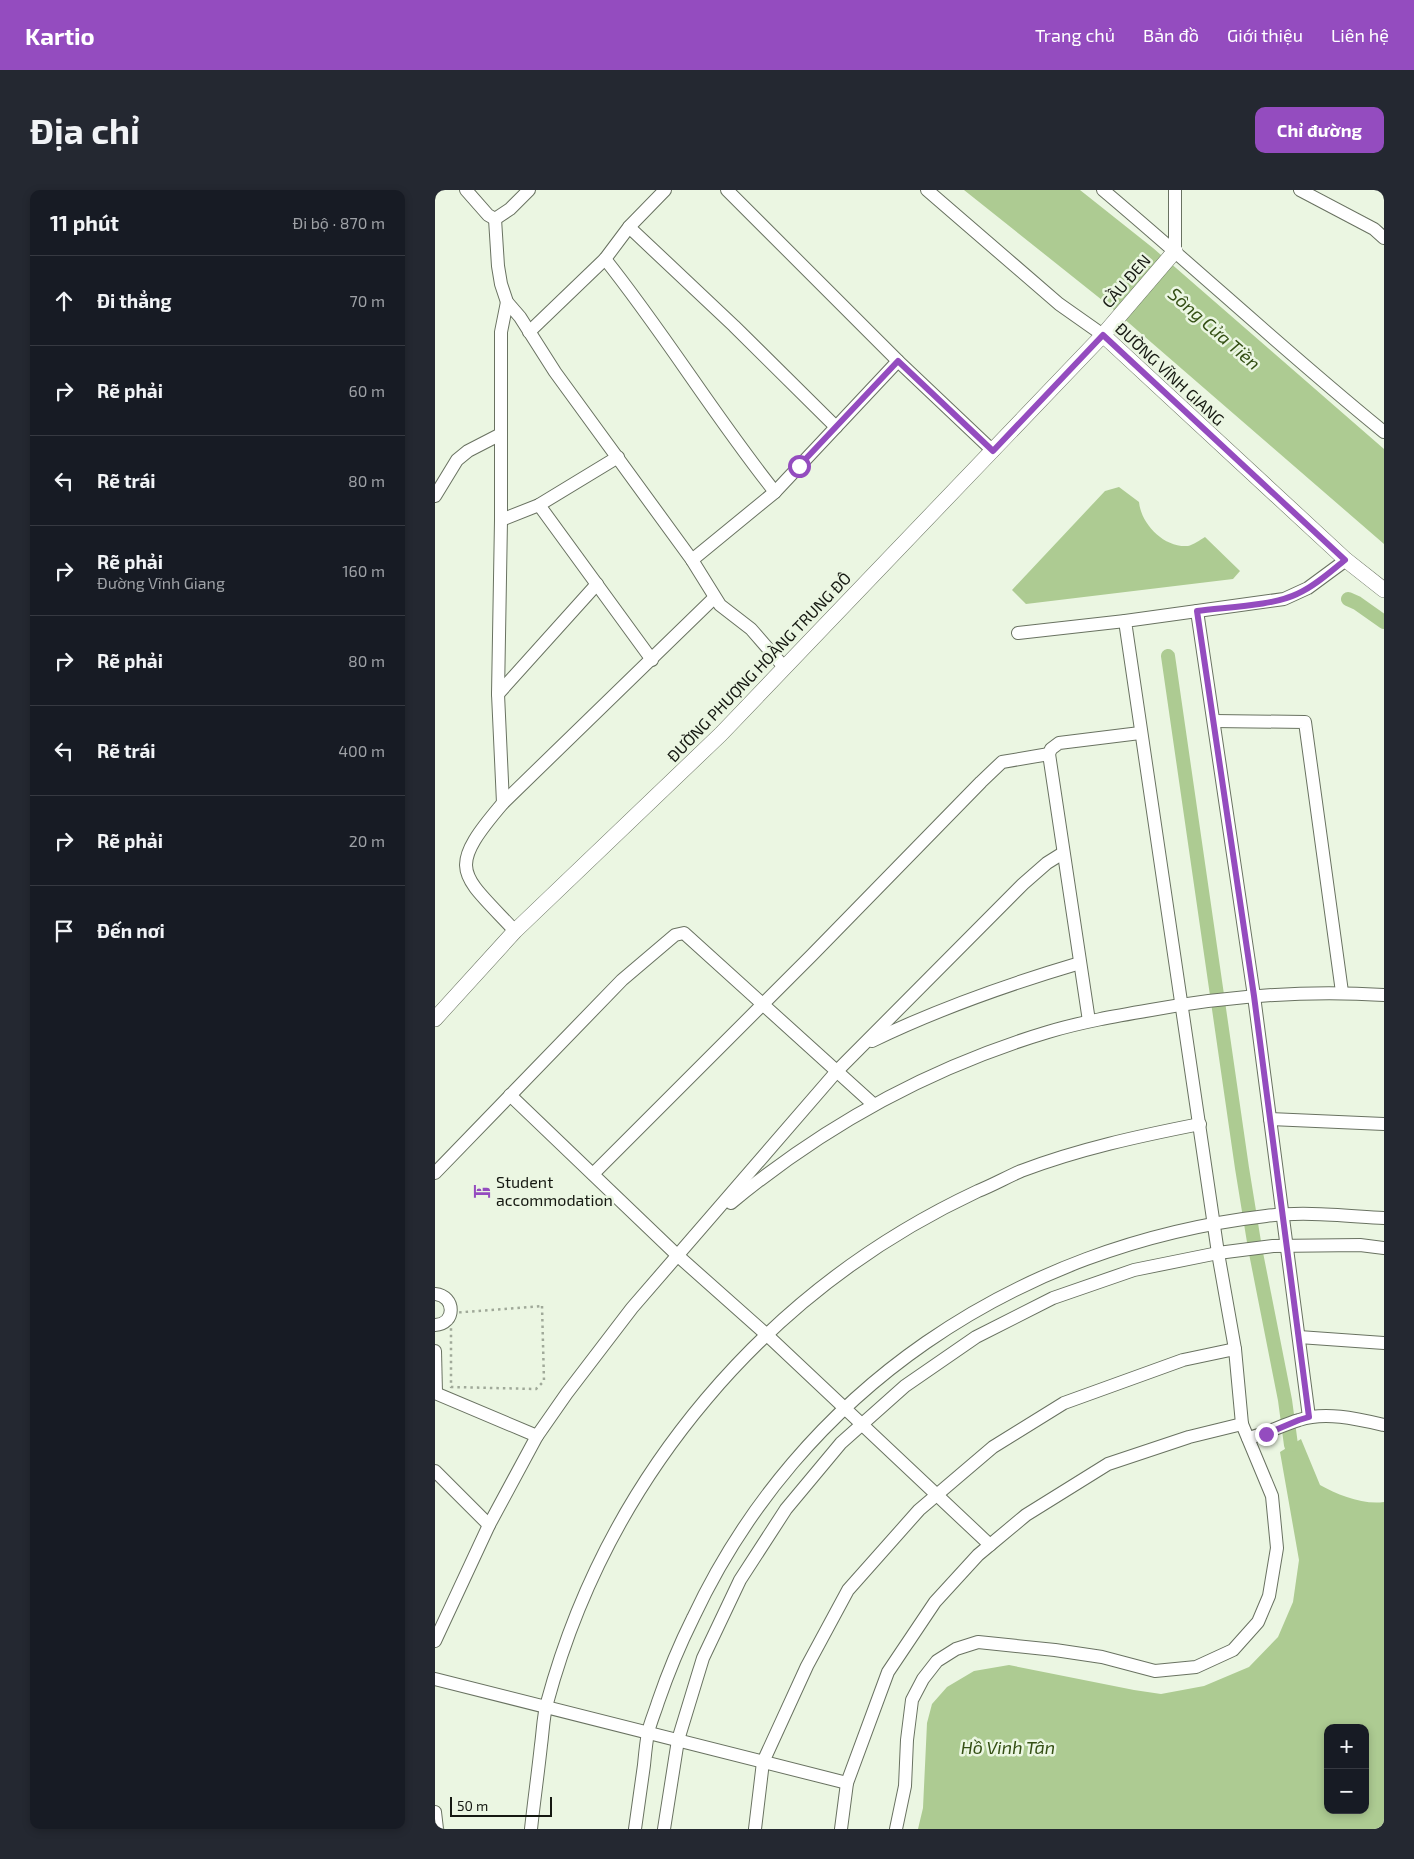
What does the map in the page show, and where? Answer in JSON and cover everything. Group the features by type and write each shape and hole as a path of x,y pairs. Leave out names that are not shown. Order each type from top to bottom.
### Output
{"street":[{"path":"466,190 488,216 495,219"},
{"path":"495,219 510,209 529,190"},
{"path":"529,332 605,259 629,226 665,190"},
{"path":"727,190 898,361 993,451"},
{"name":"ĐƯỜNG VĨNH GIANG","path":"927,190 1059,304 1103,335 1345,560 1384,590"},
{"path":"1103,190 1171,256 1384,432"},
{"path":"1171,256 1175,190"},
{"path":"1300,190 1374,229 1384,238"},
{"path":"495,219 498,266 507,302 555,372 692,560 715,598 725,610 751,629 784,667"},
{"path":"629,226 836,427"},
{"name":"CẦU ĐEN","path":"1103,335 1171,256"},
{"path":"605,259 633,294 742,451 775,492"},
{"path":"503,803 498,694 501,520 501,332 507,302"},
{"name":"ĐƯỜNG PHƯỢNG HOÀNG TRUNG ĐÔ","path":"435,1019 515,931 721,734 1103,335"},
{"path":"692,560 775,492 898,361"},
{"path":"435,496 451,468 461,456 501,434"},
{"path":"501,520 539,505 618,457"},
{"path":"539,505 652,660"},
{"path":"1019,632 1125,621 1269,602 1296,595 1345,560"},
{"path":"498,694 597,584"},
{"path":"515,931 474,887 468,877 465,866 466,855 475,838 503,803 715,598"},
{"path":"1197,611 1248,996 1270,1119 1283,1215 1299,1337 1304,1418"},
{"path":"896,1829 905,1786 907,1740 912,1700 923,1679 937,1661 956,1649 978,1642 1102,1657 1155,1671 1196,1667 1233,1650 1258,1622 1269,1596 1277,1548 1272,1496 1242,1424 1235,1349 1218,1253 1125,621"},
{"path":"1213,721 1305,722 1342,992"},
{"path":"1089,1021 1049,754 1051,749 1059,743 1140,733"},
{"path":"593,1174 1002,762 1049,754"},
{"path":"435,1641 489,1525 537,1436 567,1393 632,1308 837,1071 1023,884 1047,863 1063,853"},
{"path":"435,1173 622,980 675,936 684,933 873,1104"},
{"path":"863,1045 908,1023 944,1009 1080,963"},
{"path":"692,1238 723,1210 788,1158 822,1135 873,1104 970,1058 1049,1031 1089,1021 1182,1004 1248,996 1342,992 1384,995"},
{"path":"510,1095 677,1255 767,1335 844,1410 990,1545"},
{"path":"1270,1119 1384,1124"},
{"path":"531,1829 546,1706 575,1618 613,1534 662,1455 719,1382 785,1317 857,1259 937,1211 1029,1168 1109,1142 1200,1124"},
{"path":"635,1829 648,1733 674,1657 708,1585 750,1517 800,1454 857,1396 919,1346 987,1303 1060,1268 1135,1241 1214,1223 1268,1215 1333,1215 1384,1218"},
{"path":"664,1829 678,1740 703,1658 740,1580 786,1508 841,1443 905,1386 976,1337 1053,1298 1134,1270 1218,1253 1273,1246 1360,1245 1384,1248"},
{"path":"435,1294 446,1298 449,1302 451,1313 448,1320 435,1325"},
{"path":"1299,1337 1384,1343"},
{"path":"755,1829 763,1762 807,1666 848,1590 919,1510 993,1447 1064,1403 1183,1360 1235,1349"},
{"path":"435,1351 435,1393 537,1436"},
{"path":"1248,1438 1266,1434 1304,1418 1346,1417 1384,1425"},
{"path":"841,1829 847,1783 888,1672 935,1602 978,1555 1026,1516 1108,1464 1189,1437 1242,1424"},
{"path":"435,1471 489,1525"},
{"path":"435,1679 847,1783"},
{"path":"435,1812 437,1829"}],"path":[{"path":"542,1306 544,1381 535,1389 451,1387 451,1313 542,1306"}],"water":[{"name":"Sông Cửa Tiền","path":"964,190 1080,190 1153,248 1384,449 1384,544 1107,304"},
{"path":"1119,487 1139,502 1144,518 1162,539 1179,546 1188,546 1205,537 1240,571 1233,579 1026,604 1012,590 1105,491"},
{"name":"Hồ Vinh Tân","path":"1301,1439 1320,1485 1351,1498 1376,1503 1384,1502 1384,1829 918,1829 923,1808 927,1723 932,1704 947,1687 974,1671 1009,1665 1161,1694 1204,1686 1249,1667 1278,1637 1293,1602 1299,1560 1280,1452"}],"waterway":[{"path":"1348,599 1384,622"},
{"path":"1168,656 1242,1168 1255,1248 1285,1400 1291,1445"}],"place":[{"name":"Student accommodation","path":"482,1191"}],"route":[{"path":"799,466 898,361 993,451 1103,335 1345,560 1296,595 1269,602 1197,611 1254,996 1309,1417 1266,1434"}]}
